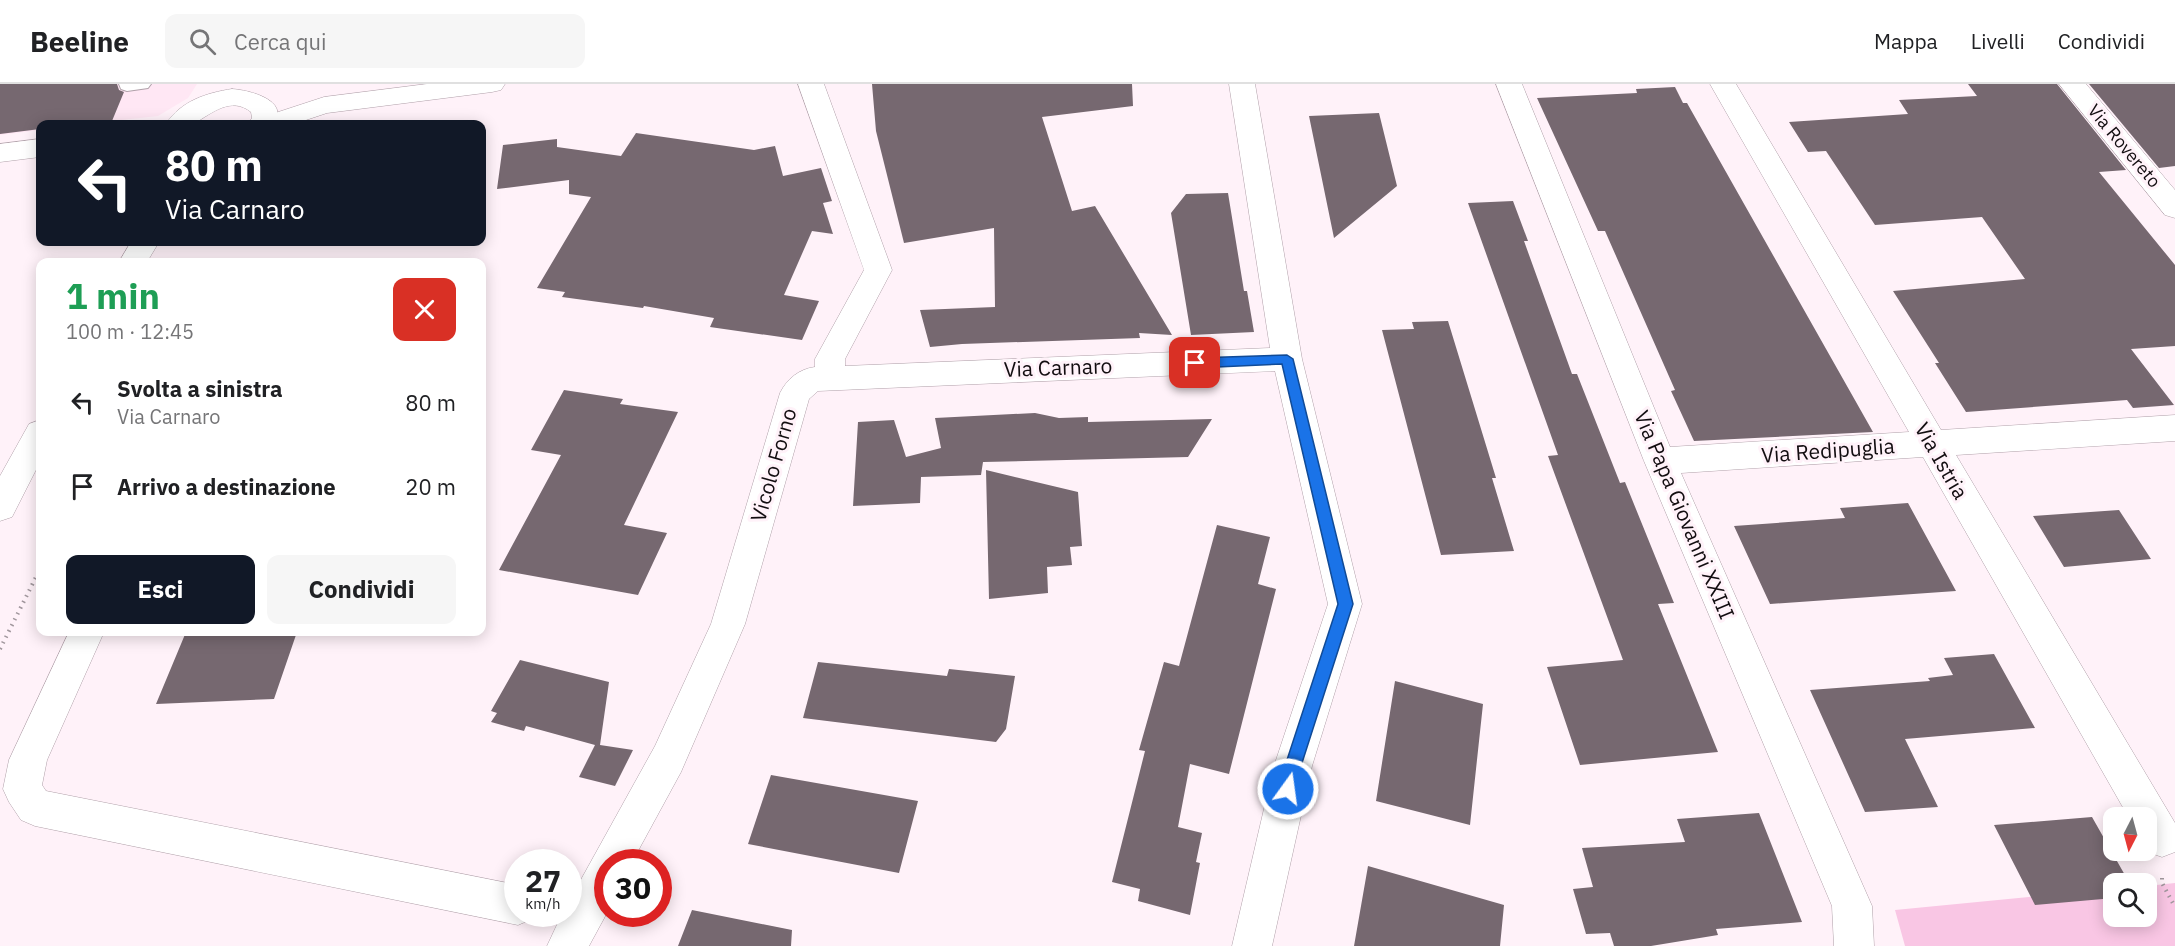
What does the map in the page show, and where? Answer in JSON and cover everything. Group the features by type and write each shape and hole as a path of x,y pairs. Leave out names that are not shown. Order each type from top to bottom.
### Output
{"street":[{"path":"184,118 220,84"},
{"path":"184,118 220,99 239,97 259,107 324,105 452,87 492,84"},
{"path":"811,84 878,270 830,359 830,376"},
{"path":"1242,84 1287,359 1345,604 1293,766 1252,946"},
{"name":"Via Papa Giovanni XXIII","path":"1509,84 1660,461 1852,906 1854,946"},
{"name":"Via Istria","path":"1723,84 2162,838"},
{"name":"Via Rovereto","path":"2072,84 2175,208"},
{"path":"0,153 36,148"},
{"name":"Via Carnaro","path":"830,376 1287,359"},
{"name":"Vicolo Forno","path":"618,849 668,759 728,624 795,393 811,379 830,376"},
{"name":"Via Redipuglia","path":"1660,461 2175,428"},
{"path":"0,507 36,440"},
{"path":"84,636 28,760 22,789 35,807 504,902"},
{"path":"582,908 594,891"}],"path":[{"path":"0,649 36,577"}],"shaded area":[{"path":"0,84 197,84 188,98 158,116 122,120 36,120 36,130 0,135"},
{"path":"2175,883 2175,946 1905,946 1895,910 2103,890 2103,927 2157,927 2157,885"}],"building":[{"path":"0,84 117,84 119,90 124,92 112,120 36,120 36,130 0,134"},
{"path":"872,84 1132,84 1133,106 1042,117 1072,211 1095,206 1172,335 1139,333 1140,338 930,347 920,310 995,307 994,228 904,243 876,131"},
{"path":"1968,84 2057,84 2126,170 2099,172 2175,265 2175,346 2131,349 2174,405 2133,408 2127,400 1966,412 1935,363 1939,363 1893,291 2025,279 1982,217 1875,225 1826,151 1808,152 1789,122 1908,114 1899,100 1977,96"},
{"path":"2089,84 2175,84 2175,166 2159,168"},
{"path":"1675,87 1683,103 1687,103 1873,432 1694,441 1671,391 1675,390 1605,231 1598,231 1537,98 1637,93 1636,89"},
{"path":"1379,113 1397,186 1334,238 1309,116"},
{"path":"636,133 754,150 775,146 783,176 821,168 832,201 823,203 833,234 812,231 784,295 819,301 802,340 710,327 714,318 644,306 643,308 562,297 565,292 537,288 591,197 569,194 569,180 497,189 503,145 557,139 557,147 621,156"},
{"path":"1228,193 1244,291 1247,291 1254,332 1191,335 1171,213 1186,194"},
{"path":"1513,201 1528,241 1524,241 1572,374 1577,374 1620,483 1625,482 1674,603 1658,604 1718,752 1580,765 1547,667 1623,660 1548,456 1558,455 1468,203"},
{"path":"1448,321 1496,478 1492,478 1514,551 1441,555 1382,330 1414,329 1412,322"},
{"path":"564,390 623,399 620,404 678,412 624,525 667,533 638,595 499,570 561,455 531,450"},
{"path":"1035,413 1059,418 1088,417 1088,422 1212,419 1188,457 983,462 981,475 921,477 920,503 853,506 858,422 894,420 906,457 941,448 935,418"},
{"path":"986,470 1078,492 1082,546 1070,547 1072,565 1047,567 1048,593 989,599"},
{"path":"1908,503 1956,591 1770,604 1734,526 1845,518 1840,508"},
{"path":"2119,510 2151,559 2064,567 2033,516"},
{"path":"1217,525 1270,537 1258,584 1276,589 1229,774 1190,764 1178,827 1202,833 1196,862 1200,863 1190,915 1138,901 1140,889 1112,882 1145,751 1139,750 1164,662 1179,666"},
{"path":"184,636 296,636 274,699 156,704"},
{"path":"1994,654 2035,728 1905,739 1938,807 1865,812 1810,690 1930,681 1928,678 1953,675 1944,658"},
{"path":"520,660 609,682 600,745 633,750 615,786 579,777 595,745 526,726 524,731 491,722 497,713 491,711"},
{"path":"818,662 947,676 949,669 1015,676 1006,729 996,742 803,718"},
{"path":"1395,681 1483,704 1470,825 1376,801"},
{"path":"771,775 918,801 899,873 748,844"},
{"path":"1759,813 1802,922 1716,929 1718,935 1651,946 1614,946 1610,933 1586,934 1573,889 1593,887 1582,848 1685,842 1677,819"},
{"path":"2092,817 2103,836 2103,861 2117,861 2124,873 2103,873 2103,899 2035,905 1994,825"},
{"path":"1368,866 1504,905 1500,946 1354,946"},
{"path":"692,910 792,930 791,946 678,946"}],"route":[{"path":"1195,363 1287,359 1345,604 1293,766 1288,789"}]}
